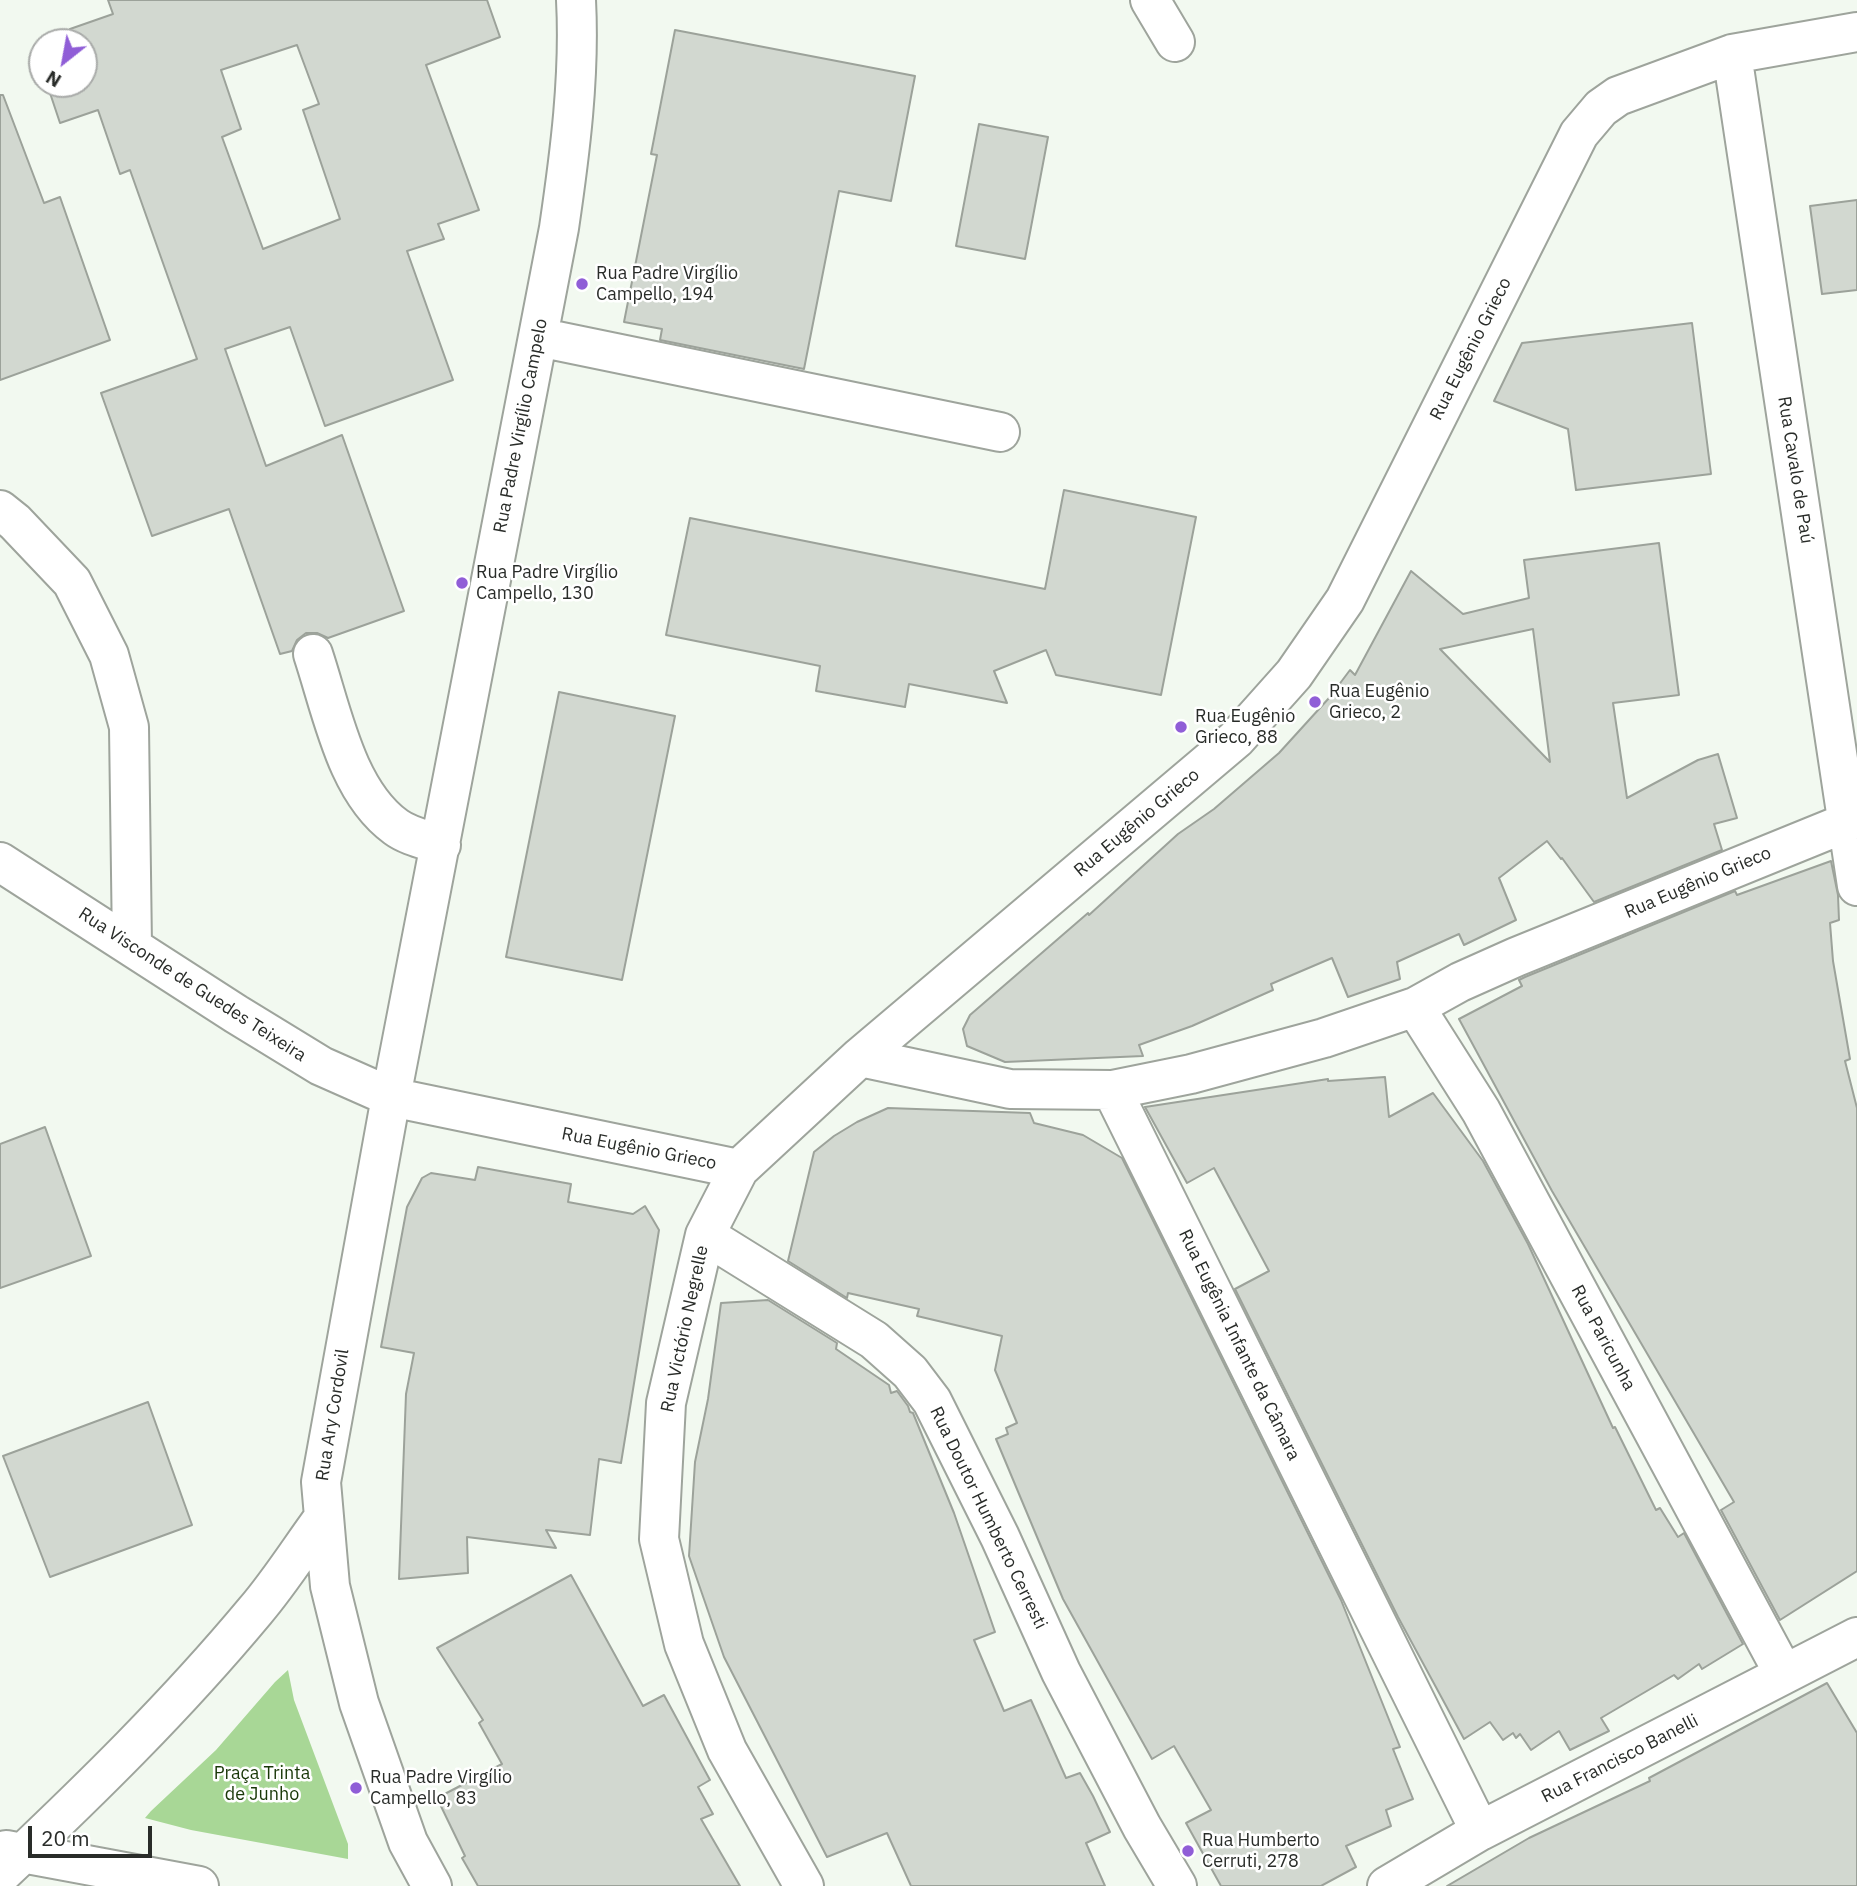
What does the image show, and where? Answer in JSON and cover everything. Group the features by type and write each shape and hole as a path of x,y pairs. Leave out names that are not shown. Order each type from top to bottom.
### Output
{"street":[{"name":"Rua Padre Virgílio Campelo","path":"391,1097 559,228 570,152 578,38 576,0"},
{"path":"1150,0 1175,42"},
{"path":"1732,54 1857,32"},
{"name":"Rua Eugênio Grieco","path":"391,1097 739,1169 860,1057 1236,739 1294,674 1345,600 1579,134 1601,108 1618,96 1732,54"},
{"name":"Rua Cavalo de Paú","path":"1732,54 1856,875"},
{"path":"538,337 1000,432"},
{"path":"0,510 72,582 109,655 129,727 132,946"},
{"path":"313,654 352,775 373,808 398,829 441,845"},
{"name":"Rua Eugênio Grieco","path":"1112,1090 1191,1074 1324,1038 1415,1007 1460,982 1516,957 1848,822"},
{"name":"Rua Visconde de Guedes Teixeira","path":"0,862 321,1066 391,1097"},
{"name":"Rua Paricunha","path":"1415,1007 1481,1111 1784,1674"},
{"path":"860,1057 1010,1089 1112,1090"},
{"name":"Rua Eugênia Infante da Câmara","path":"1112,1090 1480,1831"},
{"name":"Rua Ary Cordovil","path":"391,1097 321,1482 330,1586 359,1703 408,1842 432,1886"},
{"name":"Rua Victório Negrelle","path":"739,1169 705,1236 666,1403 659,1539 684,1644 727,1750 804,1886"},
{"name":"Rua Doutor Humberto Cerresti","path":"705,1236 874,1340 918,1381 932,1402 1000,1537 1061,1672 1142,1827 1177,1886"},
{"path":"8,1859 114,1768 193,1684 257,1609 324,1517"},
{"name":"Rua Francisco Banelli","path":"1387,1886 1480,1831 1857,1637"},
{"path":"8,1859 199,1886"}],"green space":[{"name":"Praça Trinta de Junho","path":"288,1670 294,1700 348,1844 348,1859 191,1830 145,1818 216,1750"}],"building":[{"path":"108,0 487,0 500,37 426,65 479,210 438,224 444,239 407,251 453,380 325,426 290,327 225,349 266,466 342,435 404,611 328,638 317,633 306,633 297,640 292,651 280,654 229,509 152,536 101,393 197,359 130,170 120,174 98,110 60,123 52,98 98,98 98,28 73,28 113,14","holes":["297,45 319,104 303,110 340,219 263,249 222,137 241,129 221,70"]},
{"path":"675,30 915,76 891,201 839,191 804,369 660,340 662,329 624,322 657,155 651,154"},
{"path":"0,95 3,95 44,203 60,197 110,340 0,380"},
{"path":"979,124 1048,137 1025,259 956,246"},
{"path":"1857,200 1857,290 1822,294 1810,206"},
{"path":"1692,323 1711,474 1576,490 1568,429 1494,401 1522,343"},
{"path":"1064,490 1196,517 1161,695 1056,675 1046,650 994,671 1007,703 909,684 905,707 816,691 820,666 666,635 690,518 1045,589"},
{"path":"1659,543 1679,695 1613,703 1627,798 1698,760 1718,754 1737,818 1714,824 1722,850 1594,902 1547,841 1499,878 1516,920 1464,945 1459,934 1397,962 1400,979 1348,997 1332,958 1271,984 1273,990 1192,1026 1139,1045 1143,1056 1005,1062 967,1046 963,1029 970,1015 1088,913 1089,915 1178,834 1214,809 1279,753 1329,698 1350,670 1355,675 1411,571 1463,614 1529,598 1524,560","holes":["1533,629 1550,762 1440,649"]},
{"path":"559,692 675,716 622,980 506,957"},
{"path":"1831,861 1838,895 1839,920 1830,923 1833,961 1850,1059 1845,1061 1857,1108 1857,1571 1780,1620 1721,1510 1734,1502 1552,1191 1459,1019 1522,986 1519,980 1525,977 1735,891 1737,895"},
{"path":"1385,1077 1389,1117 1433,1093 1483,1161 1528,1244 1613,1428 1615,1427 1656,1510 1660,1508 1678,1537 1684,1533 1743,1644 1702,1669 1699,1664 1678,1679 1674,1675 1601,1718 1609,1731 1570,1750 1559,1731 1531,1750 1520,1734 1516,1738 1513,1733 1503,1740 1490,1722 1464,1739 1398,1617 1235,1289 1269,1271 1214,1168 1187,1183 1145,1107 1328,1079"},
{"path":"888,1108 1030,1113 1034,1123 1083,1135 1122,1158 1341,1600 1400,1747 1393,1749 1413,1799 1386,1810 1391,1826 1346,1846 1356,1867 1321,1886 1221,1886 1186,1823 1211,1810 1174,1746 1152,1759 1063,1599 996,1439 1008,1434 1006,1428 1017,1423 995,1370 1002,1336 917,1316 919,1309 848,1293 847,1298 788,1261 814,1152 857,1122"},
{"path":"45,1127 91,1256 0,1288 0,1144"},
{"path":"478,1167 571,1184 568,1202 633,1214 645,1206 659,1230 621,1463 599,1459 590,1535 546,1530 556,1548 467,1537 468,1573 399,1579 406,1394 414,1353 381,1347 407,1207 422,1178 431,1173 475,1180"},
{"path":"768,1300 837,1343 836,1349 889,1385 891,1393 897,1391 913,1413 954,1513 995,1632 974,1640 1004,1711 1031,1700 1066,1778 1080,1773 1093,1796 1110,1832 1086,1843 1105,1886 911,1886 887,1833 827,1857 724,1657 689,1556 695,1462 708,1399 721,1303"},
{"path":"148,1402 192,1525 50,1577 3,1456"},
{"path":"571,1575 643,1706 664,1695 710,1780 698,1787 713,1814 701,1819 740,1886 478,1886 462,1858 465,1856 437,1798 502,1764 479,1723 483,1720 437,1648"},
{"path":"1827,1683 1857,1733 1857,1886 1447,1886 1529,1838 1650,1781 1649,1778"}],"place":[{"name":"Rua Padre Virgílio Campello, 194","path":"582,284"},
{"name":"Rua Padre Virgílio Campello, 130","path":"462,583"},
{"name":"Rua Eugênio Grieco, 2","path":"1315,702"},
{"name":"Rua Eugênio Grieco, 88","path":"1181,727"},
{"name":"Rua Padre Virgílio Campello, 83","path":"356,1788"},
{"name":"Rua Humberto Cerruti, 278","path":"1188,1851"}]}
